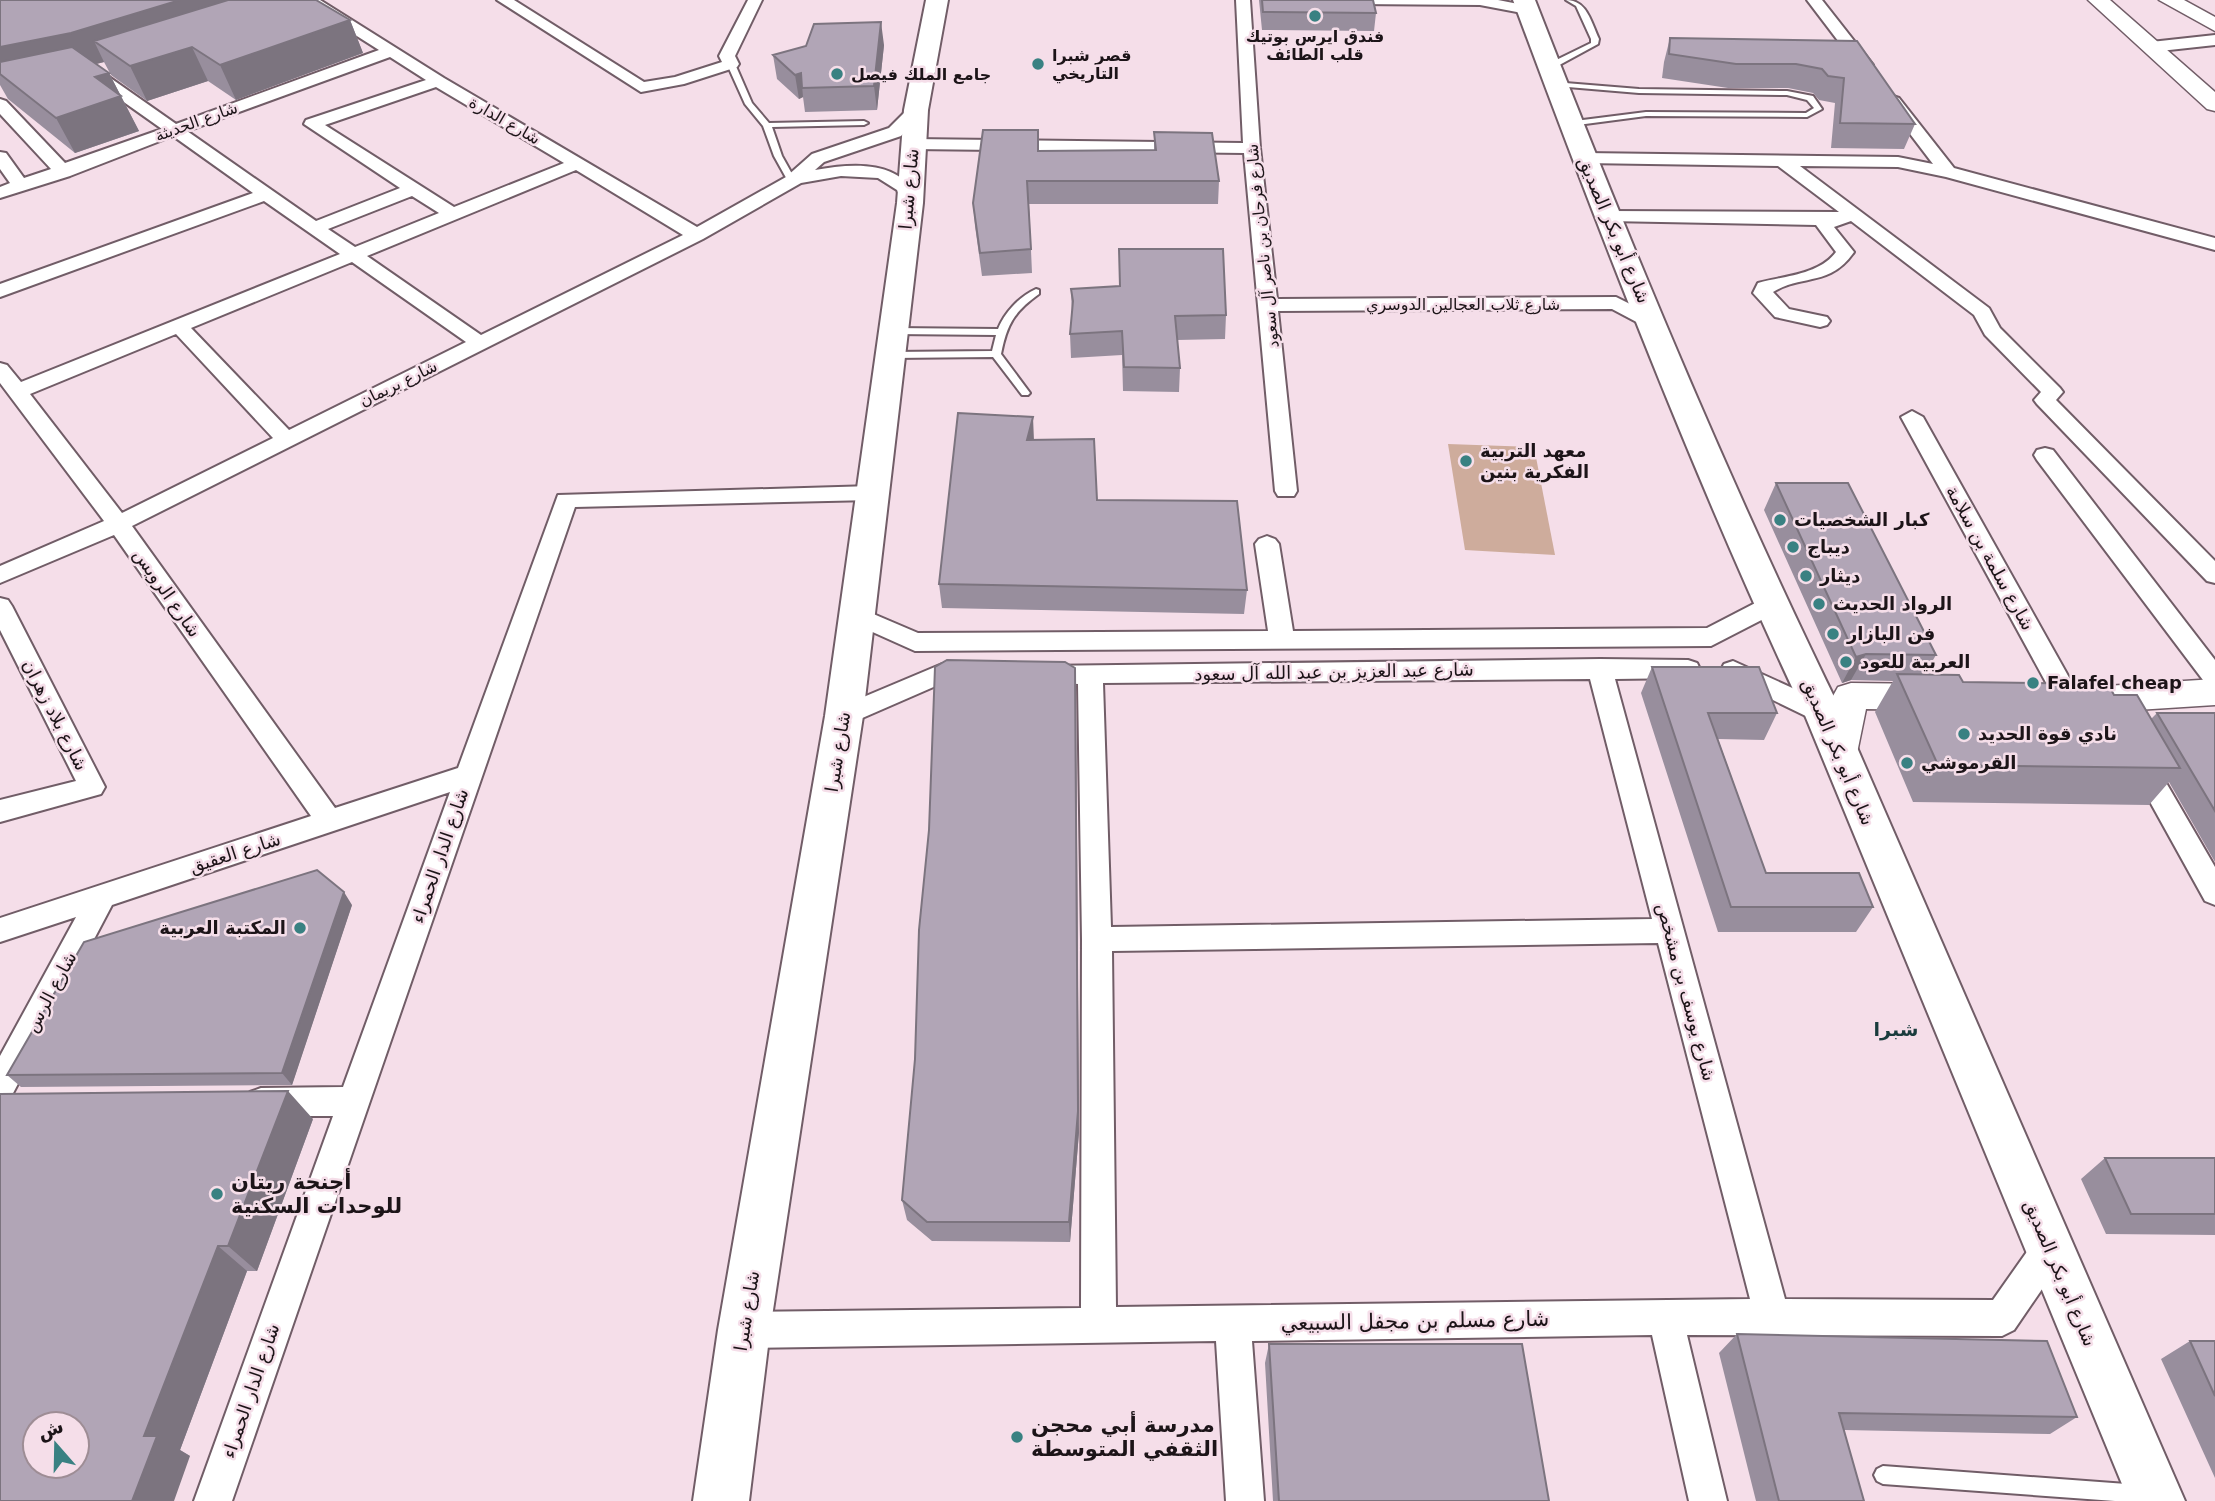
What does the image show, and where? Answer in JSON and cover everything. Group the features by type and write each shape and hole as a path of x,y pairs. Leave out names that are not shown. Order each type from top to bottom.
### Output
{"main road":[{"name":"شارع شبرا","path":"721,1501 744,1330 844,716 910,203 914,127 937,0"},
{"name":"شارع أبو بكر الصديق","path":"1526,5 1577,141 1771,605 1823,713 2156,1498"}],"street":[{"path":"508,3 641,87 678,81 731,64 727,56 755,0"},
{"name":"شارع فرحان بن ناصر آل سعود","path":"1243,0 1252,148 1286,491"},
{"path":"1354,0 1480,1 1526,5"},
{"path":"1814,0 1948,172"},
{"path":"2098,0 2215,104"},
{"path":"2169,0 2215,25"},
{"path":"293,6 315,1"},
{"name":"شارع الدارة","path":"315,1 438,81 696,235"},
{"path":"508,3 533,1"},
{"path":"2151,47 2215,40"},
{"name":"شارع الحديثة","path":"0,193 64,172 173,128 392,51"},
{"path":"119,65 86,75 173,128 480,343"},
{"path":"438,81 312,124 452,214"},
{"path":"0,104 64,172"},
{"path":"914,127 1252,148"},
{"name":"شارع بريمان","path":"0,575 118,524 285,438 696,235 792,181 818,158 914,127"},
{"path":"1577,141 1783,161 1885,162 1948,172 2215,244"},
{"path":"0,157 21,186"},
{"path":"1783,161 1982,312 1992,331 2053,392 2045,400 2215,575"},
{"path":"18,391 579,163"},
{"path":"792,181 821,172 843,170 883,175 904,187 910,203"},
{"path":"316,227 413,189"},
{"path":"0,291 266,194"},
{"path":"1608,216 1826,220 1856,215"},
{"path":"1820,321 1782,313 1763,293 1765,287 1831,269 1841,262 1845,252 1825,227 1826,220"},
{"name":"شارع ثلاب العجالين الدوسري","path":"1268,305 1616,303 1653,323"},
{"path":"178,325 285,438"},
{"name":"شارع الرويس","path":"0,369 118,524 329,821"},
{"name":"شارع سلمة بن سلامة","path":"1912,417 2068,699"},
{"path":"2045,455 2215,678"},
{"name":"شارع الدار الحمراء","path":"213,1501 566,500 872,493"},
{"path":"1267,544 1282,641"},
{"name":"شارع عبد العزيز بن عبد الله آل سعود","path":"858,615 915,642 1711,637 1771,605"},
{"name":"شارع بلاد زهران","path":"0,606 92,787 0,811"},
{"name":"شارع عبد العزيز بن عبد الله آل سعود","path":"844,716 942,673 1090,675 1600,668 1735,670 1823,713"},
{"name":"شارع يوسف بن مشخص","path":"1600,668 1772,1316"},
{"path":"1090,675 1097,939 1099,1325"},
{"path":"2117,720 2215,692"},
{"path":"1839,753 1851,696 1973,698"},
{"path":"2027,699 2068,699 2117,720 2215,893"},
{"name":"شارع العقيق","path":"0,930 469,775"},
{"name":"شارع الرس","path":"0,1087 102,897"},
{"path":"1097,939 1670,931"},
{"path":"232,1102 354,1101"},
{"name":"شارع مسلم بن مجفل السبيعي","path":"744,1330 1772,1316 2002,1318 2050,1248"},
{"path":"1666,1318 1708,1501"},
{"path":"1233,1324 1245,1501"}],"lane":[{"path":"1553,75 1594,44 1595,39 1579,5 1569,0"},
{"path":"731,64 749,103 767,125 778,156 792,181"},
{"path":"1553,75 1639,91 1798,94 1810,98 1818,109 1807,115 1646,114 1577,141"},
{"path":"1639,91 1646,114"},
{"path":"1705,93 1717,113"},
{"path":"767,125 864,123"},
{"path":"996,354 1001,332 1012,308 1035,292"},
{"path":"891,343 1001,332"},
{"path":"891,343 996,354 1025,393"},
{"path":"1883,1475 2156,1498"}],"shaded area":[{"path":"1448,444 1534,447 1555,555 1465,550"}],"building":[{"path":"0,0 180,0 71,33 0,47"},
{"path":"228,0 316,0 350,20 220,65 192,47 130,66 94,41"},
{"path":"1262,0 1373,0 1376,13 1263,12"},
{"path":"881,22 874,86 802,88 801,73 795,75 773,55 806,46 814,24"},
{"path":"1670,38 1857,41 1915,124 1840,123 1844,78 1828,76 1822,69 1796,64 1736,64 1669,54"},
{"path":"72,47 109,73 95,77 121,96 56,118 0,74 0,62"},
{"path":"983,130 1038,130 1038,151 1156,150 1154,132 1212,133 1219,181 1027,181 1031,249 980,253 973,203"},
{"path":"1119,249 1223,249 1226,315 1175,316 1180,368 1124,367 1122,331 1070,334 1073,301 1071,289 1120,286"},
{"path":"958,413 1033,417 1027,440 1094,439 1097,500 1237,501 1247,590 939,584"},
{"path":"1776,483 1848,483 1936,655 1866,654 1856,657"},
{"path":"947,660 1065,662 1075,668 1078,1111 1069,1222 927,1222 902,1200 915,1059 919,930 929,830 935,667"},
{"path":"1652,667 1759,667 1777,713 1708,713 1766,873 1859,873 1873,907 1731,907"},
{"path":"1897,674 1959,675 1963,682 2108,684 2114,695 2137,695 2180,768 1938,765"},
{"path":"2157,713 2215,713 2215,811"},
{"path":"317,870 344,892 282,1073 7,1075 84,942"},
{"path":"288,1091 228,1246 218,1246 144,1436 157,1436 132,1501 0,1501 0,1094"},
{"path":"2105,1158 2215,1158 2215,1214 2131,1214"},
{"path":"1737,1334 2047,1341 2077,1417 1839,1413 1864,1501 1779,1501"},
{"path":"2190,1341 2215,1341 2215,1396"},
{"path":"1269,1344 1522,1344 1549,1501 1279,1501"}],"place":[{"name":"فندق ايرس بوتيك قلب الطائف","path":"1315,16"},
{"name":"قصر شبرا التاريخي","path":"1038,64"},
{"name":"جامع الملك فيصل","path":"837,74"},
{"name":"معهد التربية الفكرية بنين","path":"1466,461"},
{"name":"كبار الشخصيات","path":"1780,520"},
{"name":"ديباج","path":"1793,547"},
{"name":"ديثار","path":"1806,576"},
{"name":"الرواد الحديث","path":"1819,604"},
{"name":"فن البازار","path":"1833,634"},
{"name":"العربية للعود","path":"1846,662"},
{"name":"Falafel cheap","path":"2033,683"},
{"name":"نادي قوة الحديد","path":"1964,734"},
{"name":"القرموشي","path":"1907,763"},
{"name":"المكتبة العربية","path":"300,928"},
{"name":"أجنحة ريتان للوحدات السكنية","path":"217,1194"},
{"name":"مدرسة أبي محجن الثقفي المتوسطة","path":"1017,1437"}],"district":[{"name":"شبرا","path":"1896,1029"}]}
